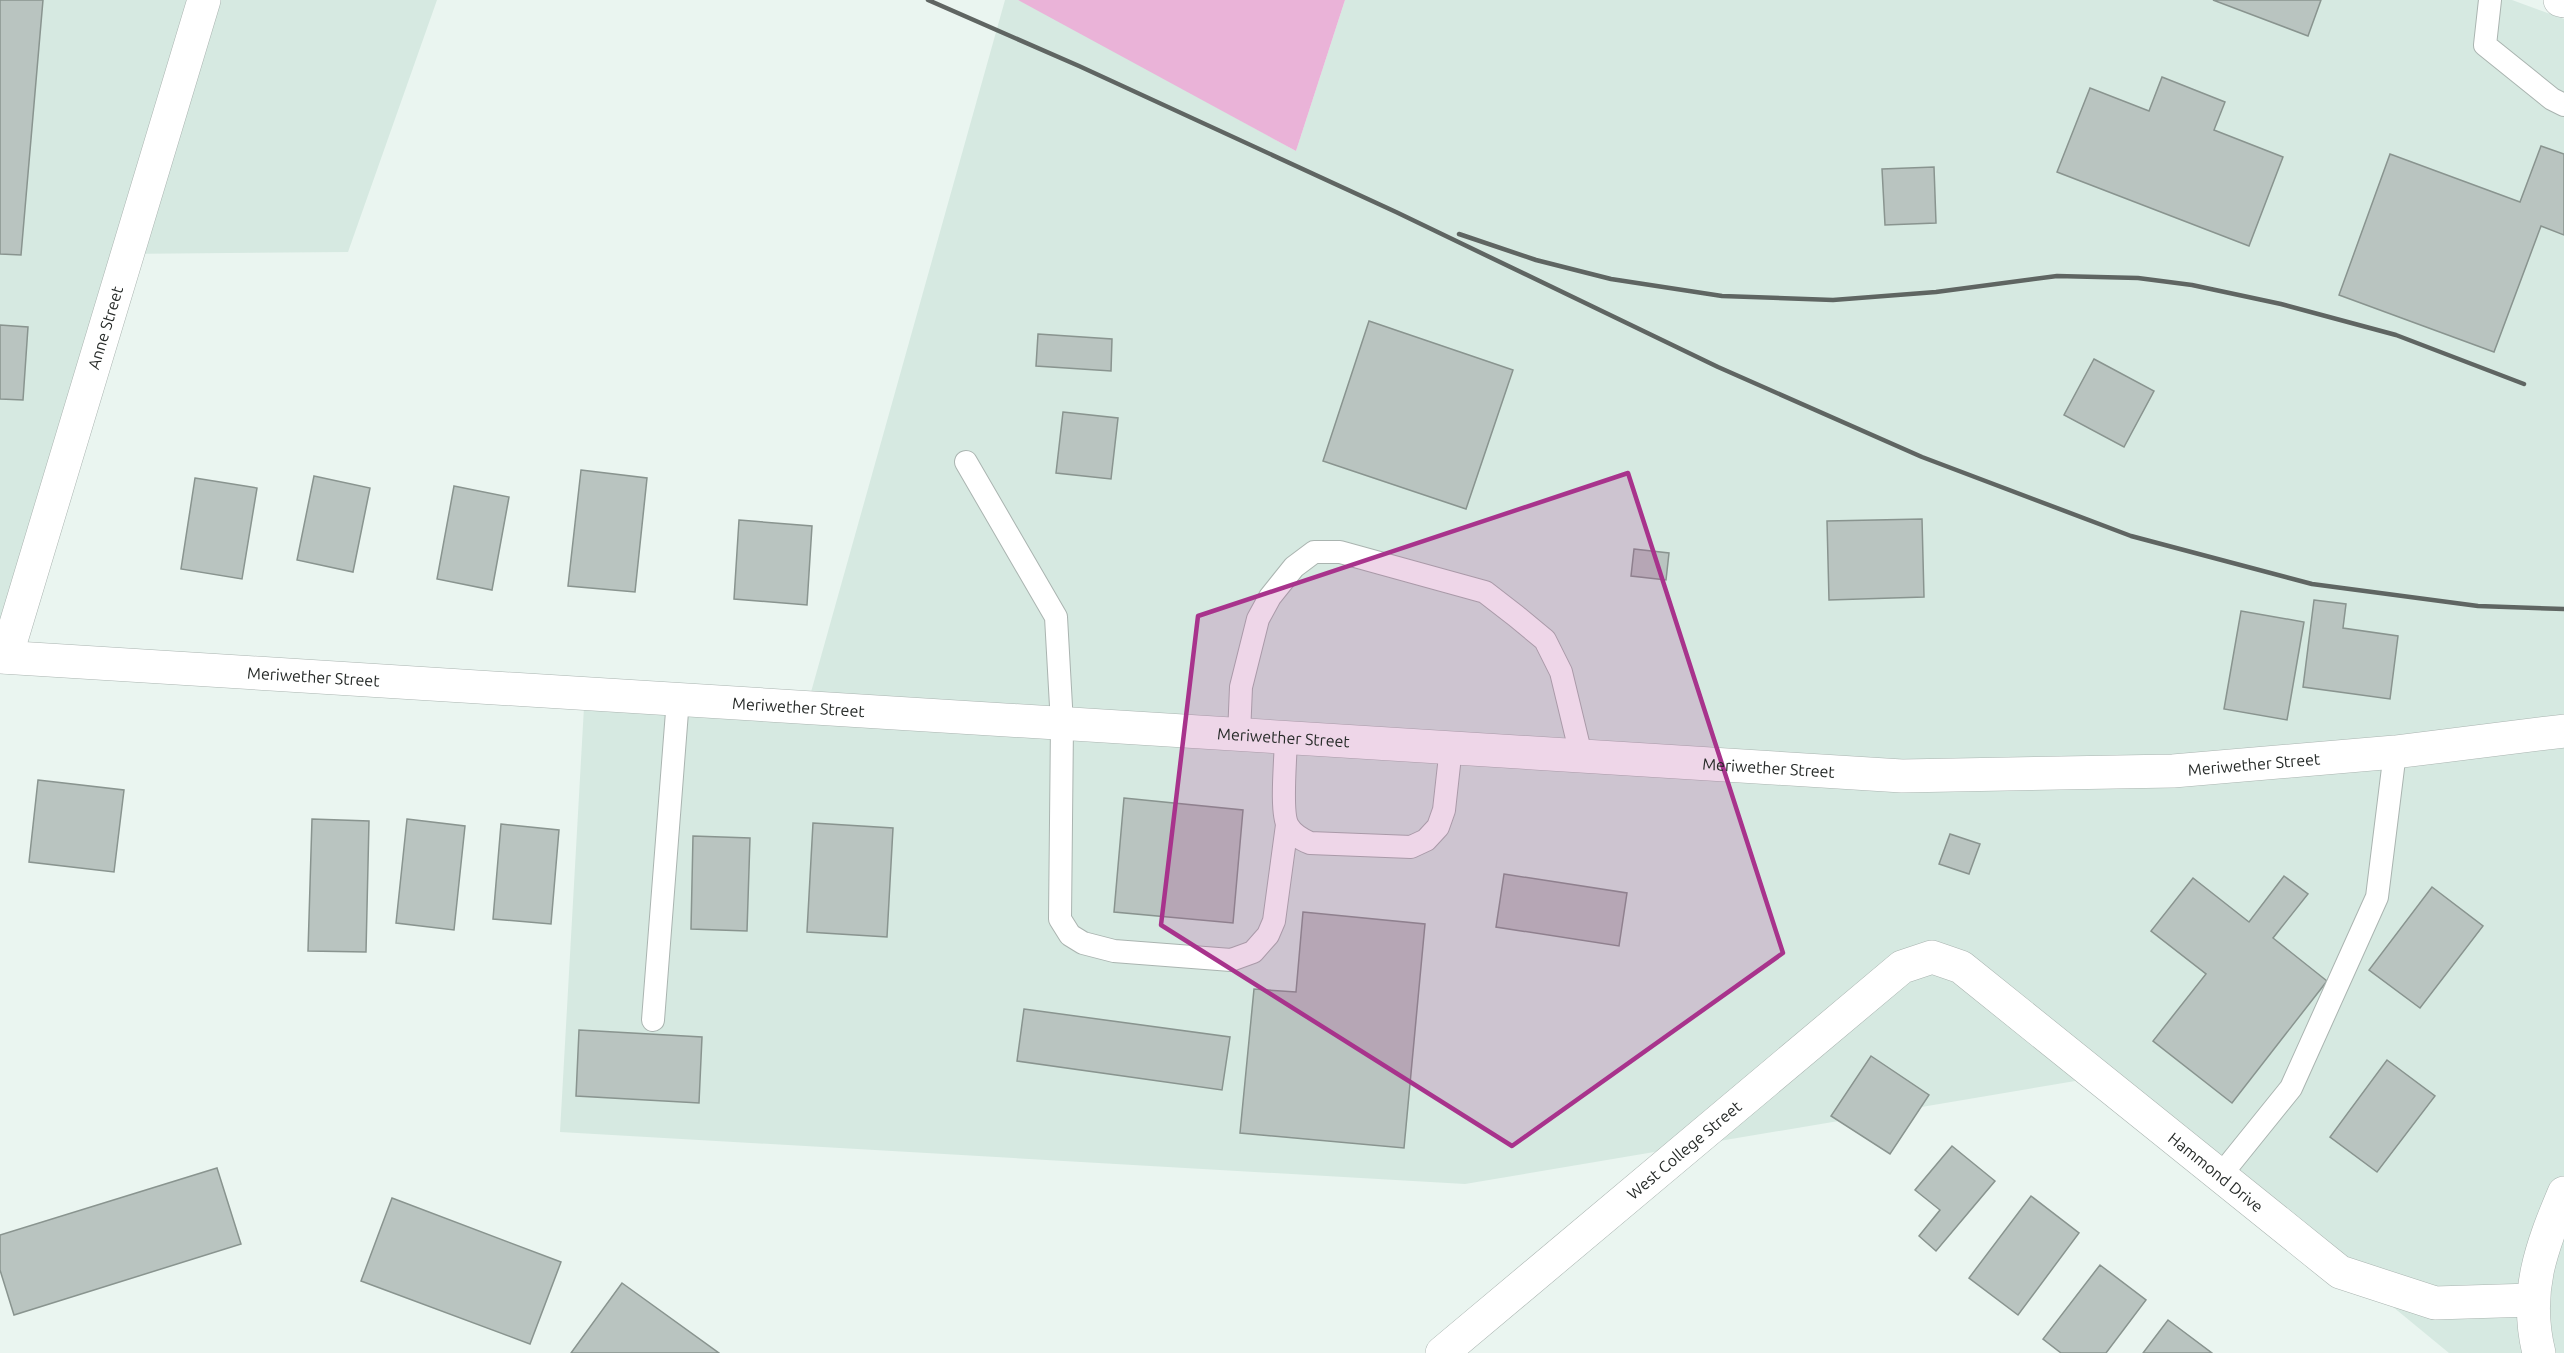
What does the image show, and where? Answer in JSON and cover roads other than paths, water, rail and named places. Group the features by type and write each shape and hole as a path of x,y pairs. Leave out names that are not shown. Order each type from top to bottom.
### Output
{"street":[{"name":"Anne Street","path":"3,657 204,0"},
{"name":"Meriwether Street","path":"3,657 1902,776 2173,771 2396,752 2564,731"},
{"name":"Hammond Drive","path":"1932,957 1961,967 2340,1272 2435,1303 2532,1300"},
{"name":"West College Street","path":"1442,1353 1902,967 1932,957"},
{"path":"2539,1353 2532,1300 2534,1280 2552,1221 2564,1193"}],"lane":[{"path":"2490,0 2485,45 2552,99 2564,105"},
{"path":"966,462 1056,617 1062,724 1060,919 1070,935 1083,943 1114,951 1230,960 1253,952 1268,935 1274,921 1287,825 1284,810 1286,737"},
{"path":"1239,735 1241,687 1258,619 1270,597 1294,567 1314,552 1340,552 1485,592 1545,640 1562,672 1581,755"},
{"path":"653,1020 678,699"},
{"path":"1287,825 1297,836 1310,843 1411,847 1426,840 1438,827 1444,810 1450,747"},
{"path":"2220,1176 2291,1089 2377,897 2396,752"}],"railway":[{"path":"928,0 1079,66 1396,212 1718,367 1922,457 2131,536 2312,584 2478,606 2564,609"},
{"path":"1459,234 1536,260 1611,279 1722,296 1833,300 1936,292 2057,276 2138,278 2192,285 2281,304 2396,335 2524,384"}]}
